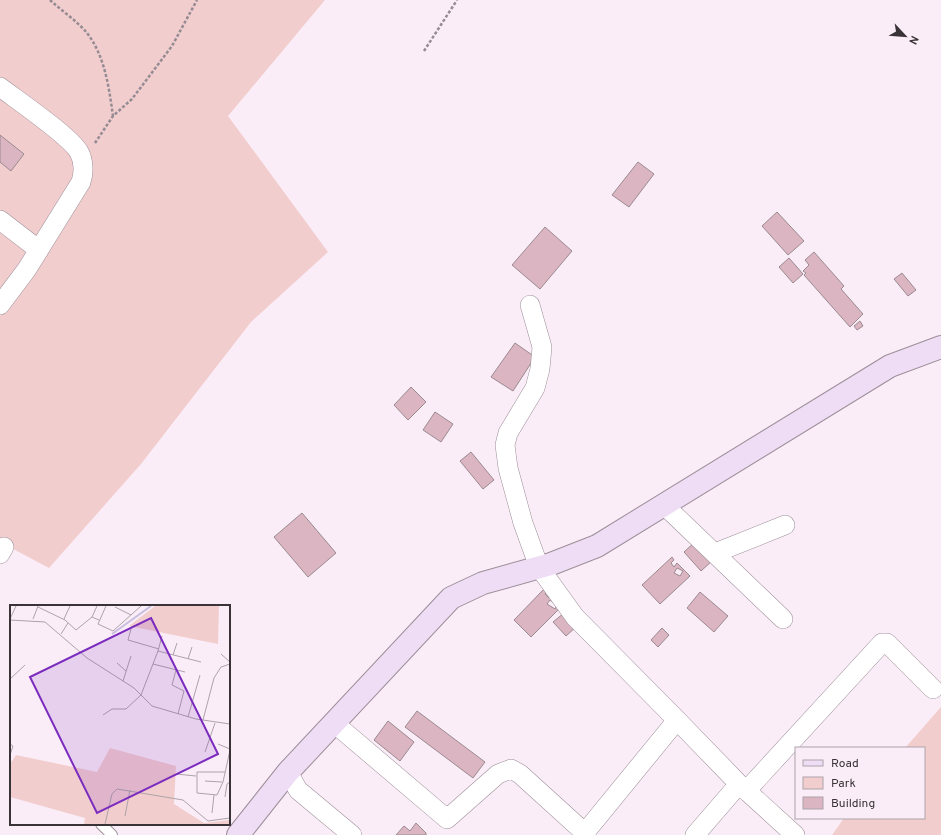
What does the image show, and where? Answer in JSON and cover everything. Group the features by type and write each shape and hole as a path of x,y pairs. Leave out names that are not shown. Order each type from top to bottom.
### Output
{"street":[{"path":"0,87 68,140 79,152 83,165 81,182 27,269 0,305"},
{"path":"0,220 39,250"},
{"path":"530,305 542,347 540,369 535,388 508,433 505,445 508,468 523,522 539,567 575,617 678,720 742,788 795,835"},
{"path":"238,835 288,772 451,598 483,583 539,567 597,546 890,366 941,347"},
{"path":"664,505 783,619"},
{"path":"715,553 785,525"},
{"path":"696,835 882,643 886,643 933,689"},
{"path":"334,724 447,819 498,774 511,769 520,774 584,834 678,720"},
{"path":"288,772 298,790 352,835"}],"lane":[{"path":"103,825 112,835"}],"path":[{"path":"50,0 86,32 96,46 109,88 113,116"},
{"path":"94,145 97,138 113,116 132,99 172,46 197,0"},
{"path":"424,51 457,0"}],"green space":[{"path":"0,0 325,0 228,116 328,252 251,322 141,464 49,568 0,542"},
{"path":"941,707 941,835 832,835 843,819 925,819 925,747 906,747"}],"building":[{"path":"0,135 24,154 11,171 0,162"},
{"path":"638,162 654,174 629,207 612,195"},
{"path":"777,212 804,241 788,255 762,226"},
{"path":"545,227 572,251 540,289 512,265"},
{"path":"814,252 844,286 841,289 863,314 850,327 804,275 806,273 803,271 809,265 805,260"},
{"path":"789,258 803,274 793,283 779,267"},
{"path":"902,273 916,290 908,296 894,279"},
{"path":"860,321 863,326 857,330 854,326"},
{"path":"515,343 535,357 513,391 491,377"},
{"path":"411,387 426,402 408,420 394,405"},
{"path":"435,412 453,424 441,442 423,430"},
{"path":"471,452 494,480 483,489 460,461"},
{"path":"302,513 336,553 308,577 274,537"},
{"path":"695,542 712,561 701,571 684,552"},
{"path":"672,557 674,560 671,563 674,567 677,563 690,576 660,604 642,585"},
{"path":"677,568 683,571 680,576 674,573"},
{"path":"545,588 548,591 545,594 549,598 552,594 563,605 531,637 514,620","holes":["550,600 557,605 555,609 547,604"]},
{"path":"700,592 728,616 714,632 687,608"},
{"path":"564,613 576,627 566,636 553,622"},
{"path":"662,628 669,635 658,647 651,640"},
{"path":"417,711 485,762 473,778 405,727"},
{"path":"388,721 414,742 400,761 374,740"},
{"path":"416,823 426,833 426,835 396,835 404,826 410,831"}]}
